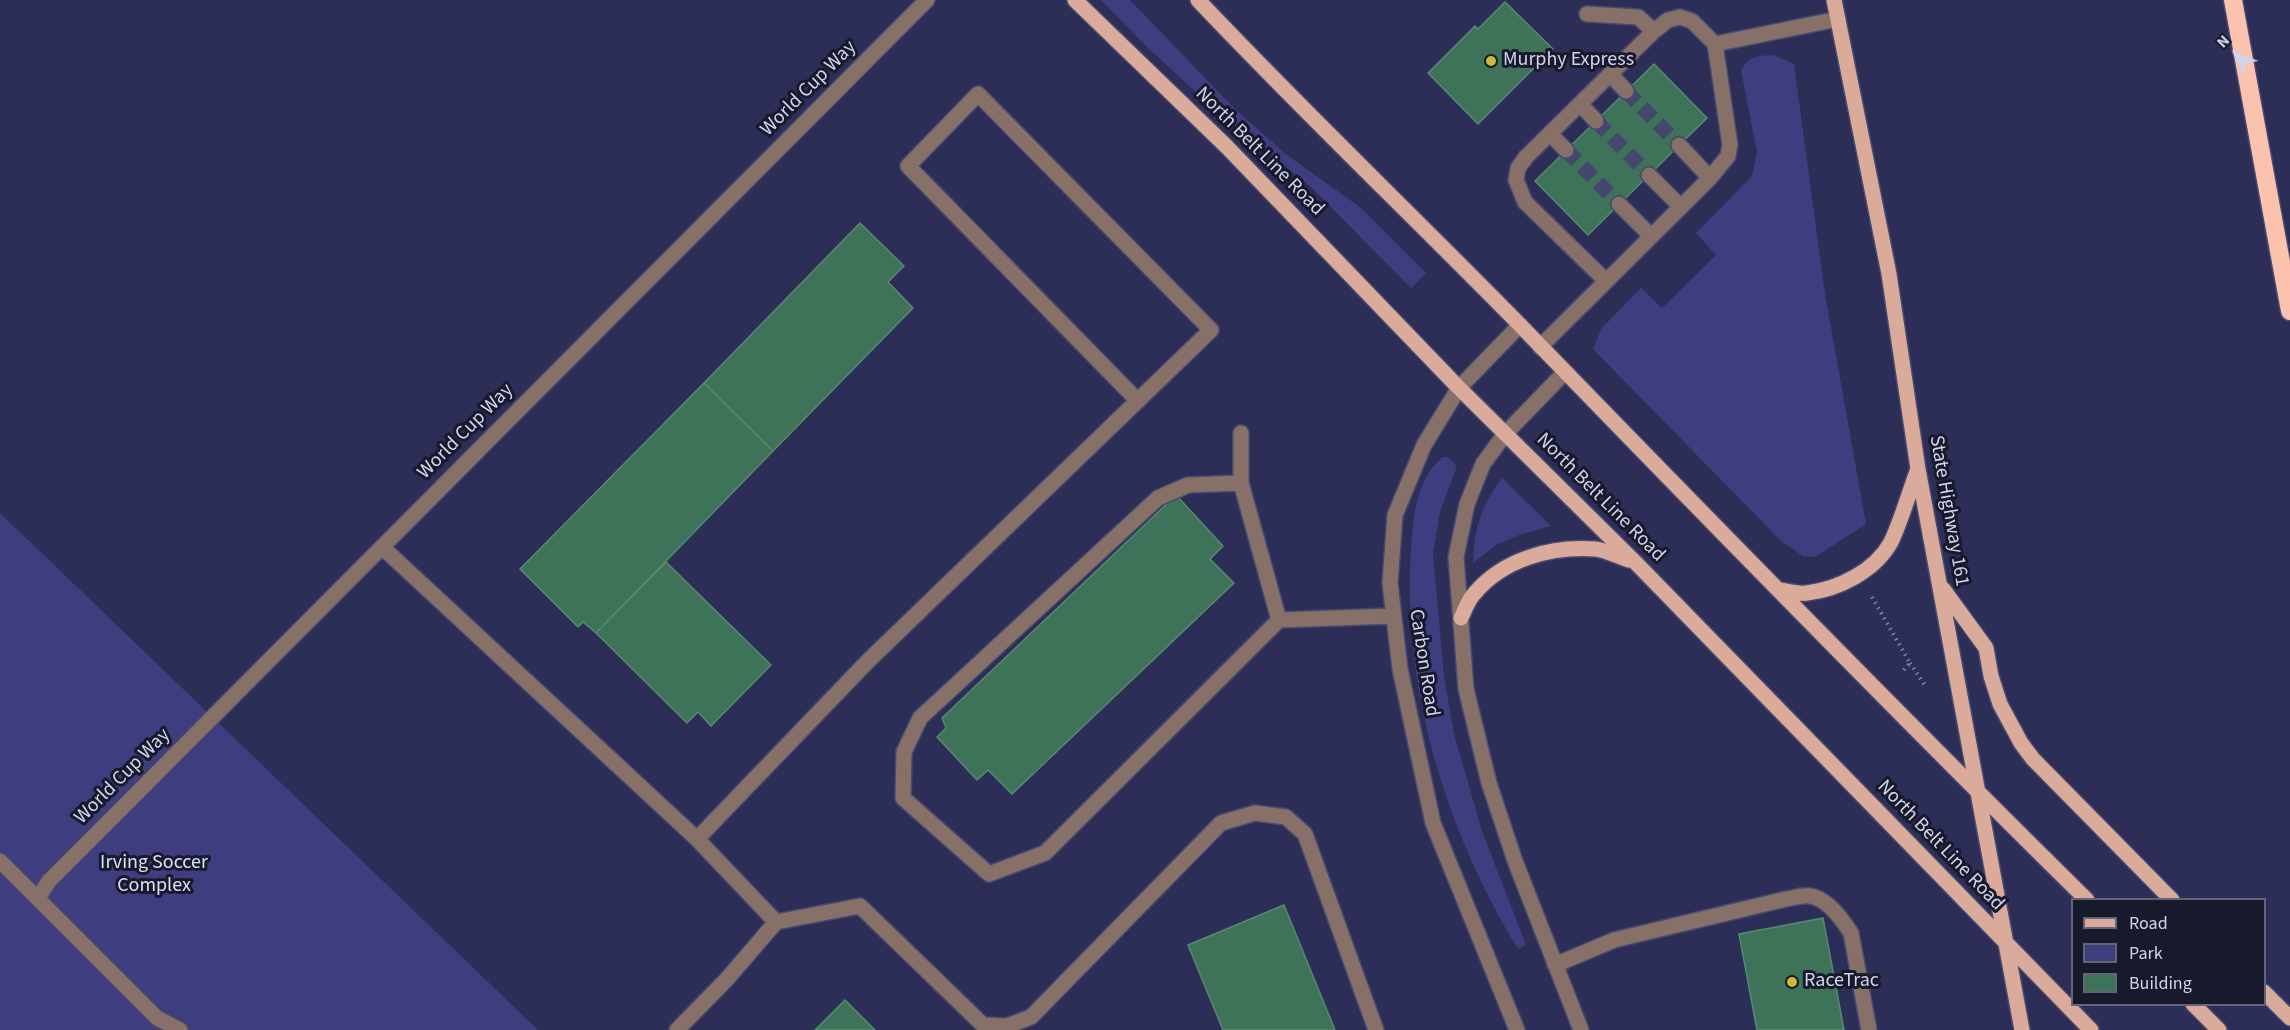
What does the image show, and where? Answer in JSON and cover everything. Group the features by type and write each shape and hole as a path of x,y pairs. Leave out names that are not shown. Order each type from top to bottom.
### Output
{"highway":[{"path":"2233,0 2290,311"}],"main road":[{"name":"North Belt Line Road","path":"1074,0 1227,147 1459,388 1636,563 2091,1030"},
{"path":"1198,0 1977,792 2085,898"},
{"name":"State Highway 161","path":"1834,0 1889,273 1918,469 2022,1030"},
{"path":"1780,590 1804,593 1837,586 1866,570 1890,543 1918,469"},
{"path":"1461,618 1473,594 1490,579 1515,562 1550,550 1597,549 1636,563"},
{"path":"1940,585 1986,648 1991,676 2000,704 2020,743 2170,898"},
{"path":"2266,993 2290,1018"},
{"path":"2194,1006 2219,1030"}],"street":[{"name":"World Cup Way","path":"38,898 49,882 238,691 927,0"},
{"path":"1587,14 1638,17 1654,31"},
{"path":"1540,347 1710,178 1728,156 1730,145 1715,44 1692,21 1680,18 1668,20 1654,31 1518,168 1516,180 1525,202 1606,281"},
{"path":"1715,44 1838,20"},
{"path":"1610,74 1626,91"},
{"path":"697,839 868,662 1138,401 1211,330 978,94 908,166 1138,401"},
{"path":"1580,104 1596,121"},
{"path":"1550,134 1566,150"},
{"path":"1679,145 1710,178"},
{"path":"1649,175 1681,207"},
{"path":"1619,204 1651,237"},
{"name":"Carbon Road","path":"1517,1030 1433,823 1400,669 1389,583 1395,515 1424,445 1459,388 1520,325"},
{"name":"Carbon Road","path":"1565,372 1505,434 1483,464 1467,504 1456,557 1466,689 1489,783 1515,861 1581,1030"},
{"path":"1241,433 1241,483 1279,620"},
{"path":"1241,483 1188,485 1158,498 920,718 904,752 903,798 989,874 1045,853 1279,620 1393,616"},
{"path":"382,547 697,839 776,922"},
{"path":"677,1030 727,979 776,922 860,906 983,1025 1007,1026 1031,1017 1221,823 1255,813 1286,817 1305,834 1376,1030"},
{"path":"0,861 159,1024 180,1030"},
{"path":"1555,965 1614,940 1786,899 1809,896 1823,901 1844,921 1851,933 1869,1030"}],"path":[{"path":"1872,597 1926,687"},
{"path":"1902,672 1910,663"}],"green space":[{"path":"1101,0 1130,0 1235,109 1287,155 1361,208 1426,273 1411,288 1313,189 1207,102 1148,48"},
{"path":"1773,55 1794,64 1825,294 1866,524 1815,557 1803,556 1781,541 1593,349 1601,329 1641,288 1662,308 1716,255 1696,233 1752,176 1757,152 1741,70 1751,59"},
{"path":"1443,457 1448,457 1457,466 1440,512 1433,554 1444,676 1454,734 1482,831 1526,945 1518,949 1492,903 1450,807 1434,757 1422,706 1414,654 1410,602 1413,524 1422,487 1434,466"},
{"path":"1502,478 1551,526 1519,535 1496,545 1473,563 1475,538 1480,518 1488,499"},
{"name":"Irving Soccer Complex","path":"0,513 538,1030 0,1030"}],"building":[{"name":"Murphy Express","path":"1505,2 1553,49 1478,124 1428,73 1475,26 1478,29"},
{"name":"Murphy Express","path":"1654,64 1707,118 1588,235 1535,181"},
{"path":"860,223 904,266 888,282 913,308 773,451 704,383"},
{"path":"704,383 773,451 596,633 583,622 578,627 520,569"},
{"path":"1176,495 1223,546 1210,559 1234,583 1012,794 988,770 977,780 937,737 946,728 942,718"},
{"path":"666,562 771,665 711,726 698,712 687,723 596,633"},
{"path":"1284,905 1335,1030 1223,1030 1188,945"},
{"name":"RaceTrac","path":"1823,918 1844,1030 1757,1030 1739,934"},
{"path":"845,1000 875,1030 815,1030"}],"tunnel":[{"path":"1626,91 1679,145"},
{"path":"1596,121 1649,175"},
{"path":"1566,150 1619,204"}],"place":[{"name":"Murphy Express","path":"1491,61"},
{"name":"RaceTrac","path":"1792,982"}]}
